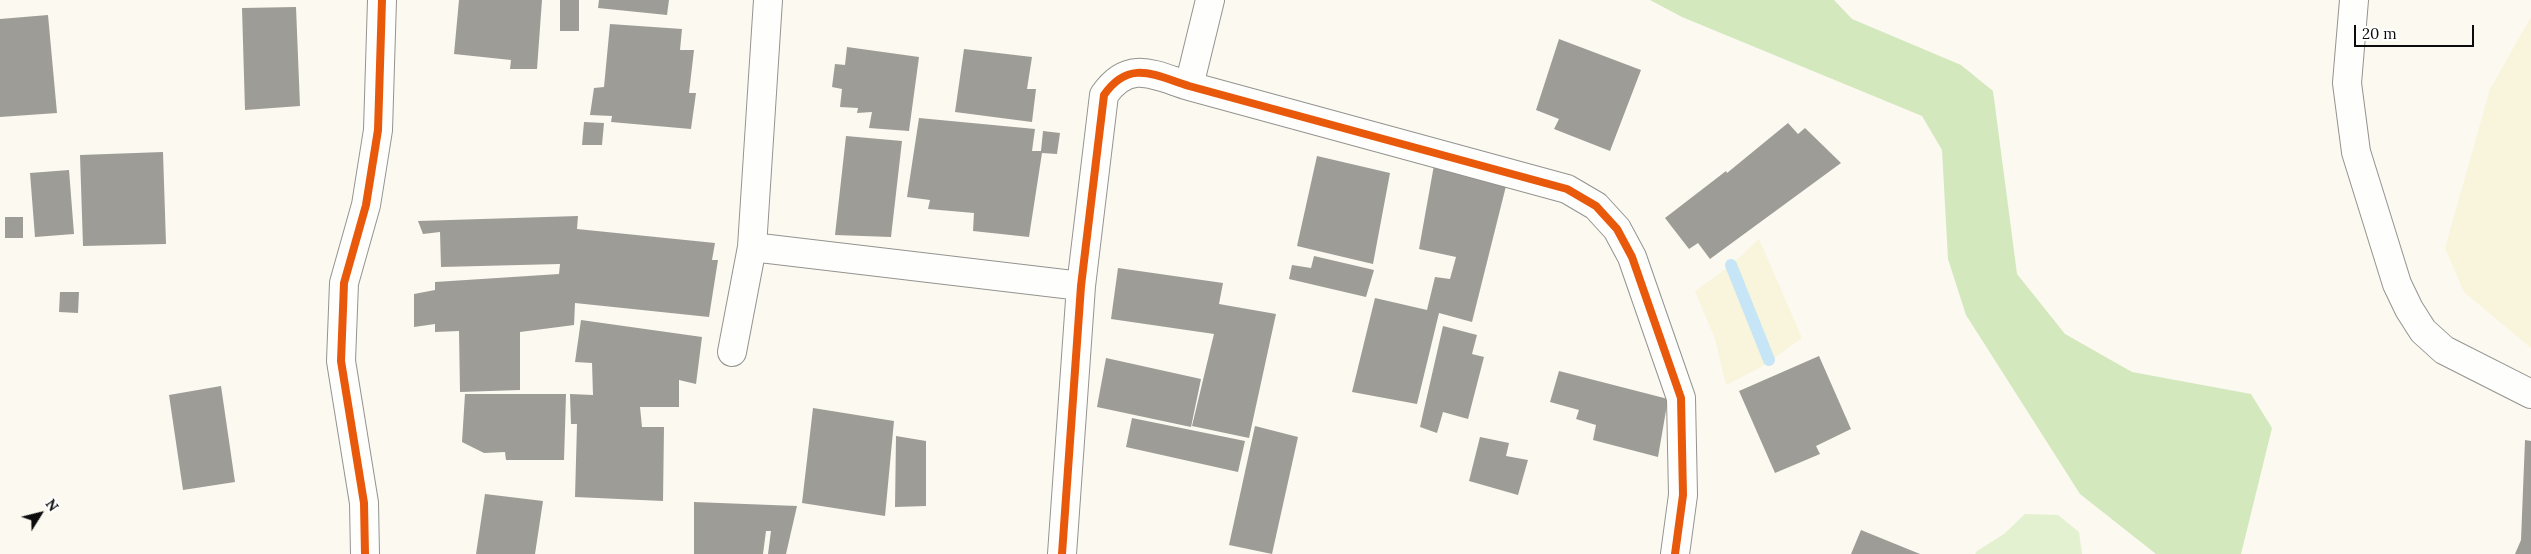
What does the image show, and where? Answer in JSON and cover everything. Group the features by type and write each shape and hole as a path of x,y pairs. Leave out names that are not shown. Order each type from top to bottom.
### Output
{"street":[{"path":"366,554 364,503 341,360 344,283 366,205 378,130 382,0"},
{"path":"732,352 752,247 768,0"},
{"path":"1189,86 1210,0"},
{"path":"2354,0 2346,83 2356,152 2397,284 2409,309 2424,330 2444,350 2531,394"},
{"path":"1062,554 1081,286 1104,95 1114,82 1129,74 1144,72 1567,189 1596,206 1617,229 1632,257 1681,398 1682,495 1675,554"},
{"path":"752,247 1081,286"}],"shaded area":[{"path":"2531,17 2531,348 2464,292 2445,248 2490,89"},
{"path":"1759,239 1802,338 1763,366 1726,385 1715,339 1695,291 1731,265"}],"green space":[{"path":"1650,0 1834,0 1852,19 1961,65 1993,91 2017,274 2065,334 2132,372 2251,394 2272,428 2241,554 2156,554 2080,494 1966,315 1948,259 1942,150 1922,116 1682,17"},
{"path":"2025,514 2058,515 2079,532 2082,554 1975,554 2004,534"}],"building":[{"path":"459,0 542,0 537,69 510,69 511,60 454,54"},
{"path":"560,0 579,0 579,31 560,31"},
{"path":"599,0 669,0 667,15 598,8"},
{"path":"296,7 300,106 245,110 242,8"},
{"path":"48,15 57,113 0,117 0,19"},
{"path":"610,24 682,29 680,50 694,50 689,93 696,93 691,129 611,122 612,116 590,115 594,88 604,87"},
{"path":"1559,39 1641,70 1610,151 1554,129 1559,119 1536,110"},
{"path":"847,47 919,57 909,131 869,128 872,112 857,113 858,108 840,107 842,89 832,87 835,64 845,65"},
{"path":"964,49 1032,57 1027,89 1036,89 1032,122 955,112"},
{"path":"919,118 1035,129 1032,151 1041,151 1043,131 1060,133 1057,154 1042,153 1029,237 973,231 974,213 928,209 930,200 907,197"},
{"path":"584,122 604,123 602,145 582,145"},
{"path":"1788,123 1798,134 1805,128 1841,163 1710,259 1698,243 1689,249 1665,218 1726,171 1727,173"},
{"path":"846,136 902,141 891,237 835,235"},
{"path":"163,152 166,244 83,246 80,155"},
{"path":"1317,156 1390,173 1373,264 1297,246"},
{"path":"1434,165 1507,182 1472,322 1439,313 1417,404 1352,392 1375,298 1427,310 1435,277 1450,279 1456,257 1419,249"},
{"path":"69,170 74,234 35,237 30,173"},
{"path":"578,216 577,229 715,243 712,260 718,260 709,317 575,303 574,325 520,332 520,390 460,392 459,331 435,332 435,324 414,327 414,294 435,290 435,282 559,274 560,264 441,267 440,232 423,234 418,221"},
{"path":"5,217 23,217 23,238 5,238"},
{"path":"1314,256 1374,270 1366,297 1289,279 1292,265 1311,268"},
{"path":"1118,268 1223,283 1219,304 1276,314 1249,438 1192,426 1214,334 1111,319"},
{"path":"60,292 79,292 78,313 59,312"},
{"path":"581,320 702,337 696,384 679,380 679,407 640,407 642,427 664,427 663,501 575,497 577,424 571,424 570,394 593,395 592,363 575,362"},
{"path":"1443,326 1477,335 1472,354 1484,357 1468,419 1443,412 1437,433 1420,427"},
{"path":"1819,356 1851,429 1816,446 1820,454 1775,473 1739,391"},
{"path":"1106,358 1201,379 1191,427 1097,407"},
{"path":"1559,371 1668,399 1658,457 1593,440 1596,425 1576,419 1579,410 1550,402"},
{"path":"221,386 235,482 183,490 169,395"},
{"path":"465,394 566,394 564,460 506,460 505,452 484,453 462,442"},
{"path":"813,408 894,421 885,516 802,503"},
{"path":"1132,418 1245,441 1238,472 1126,447"},
{"path":"1255,426 1298,437 1272,554 1229,545"},
{"path":"896,436 926,441 926,506 895,507"},
{"path":"1480,437 1509,443 1506,456 1528,460 1518,495 1469,481"},
{"path":"2525,440 2531,441 2531,554 2515,554 2521,540"},
{"path":"485,494 543,501 535,554 476,554"},
{"path":"694,502 797,506 786,554 768,554 771,531 766,531 763,554 694,554"},
{"path":"1861,530 1920,554 1851,554"}],"waterway":[{"path":"1731,265 1769,360"}],"cycle path":[{"path":"365,554 364,503 341,361 344,283 366,205 378,130 382,0"},
{"path":"1062,554 1081,286 1104,95 1113,84 1133,73 1153,75 1567,189 1596,206 1617,229 1632,257 1681,398 1683,495 1675,554"}]}
